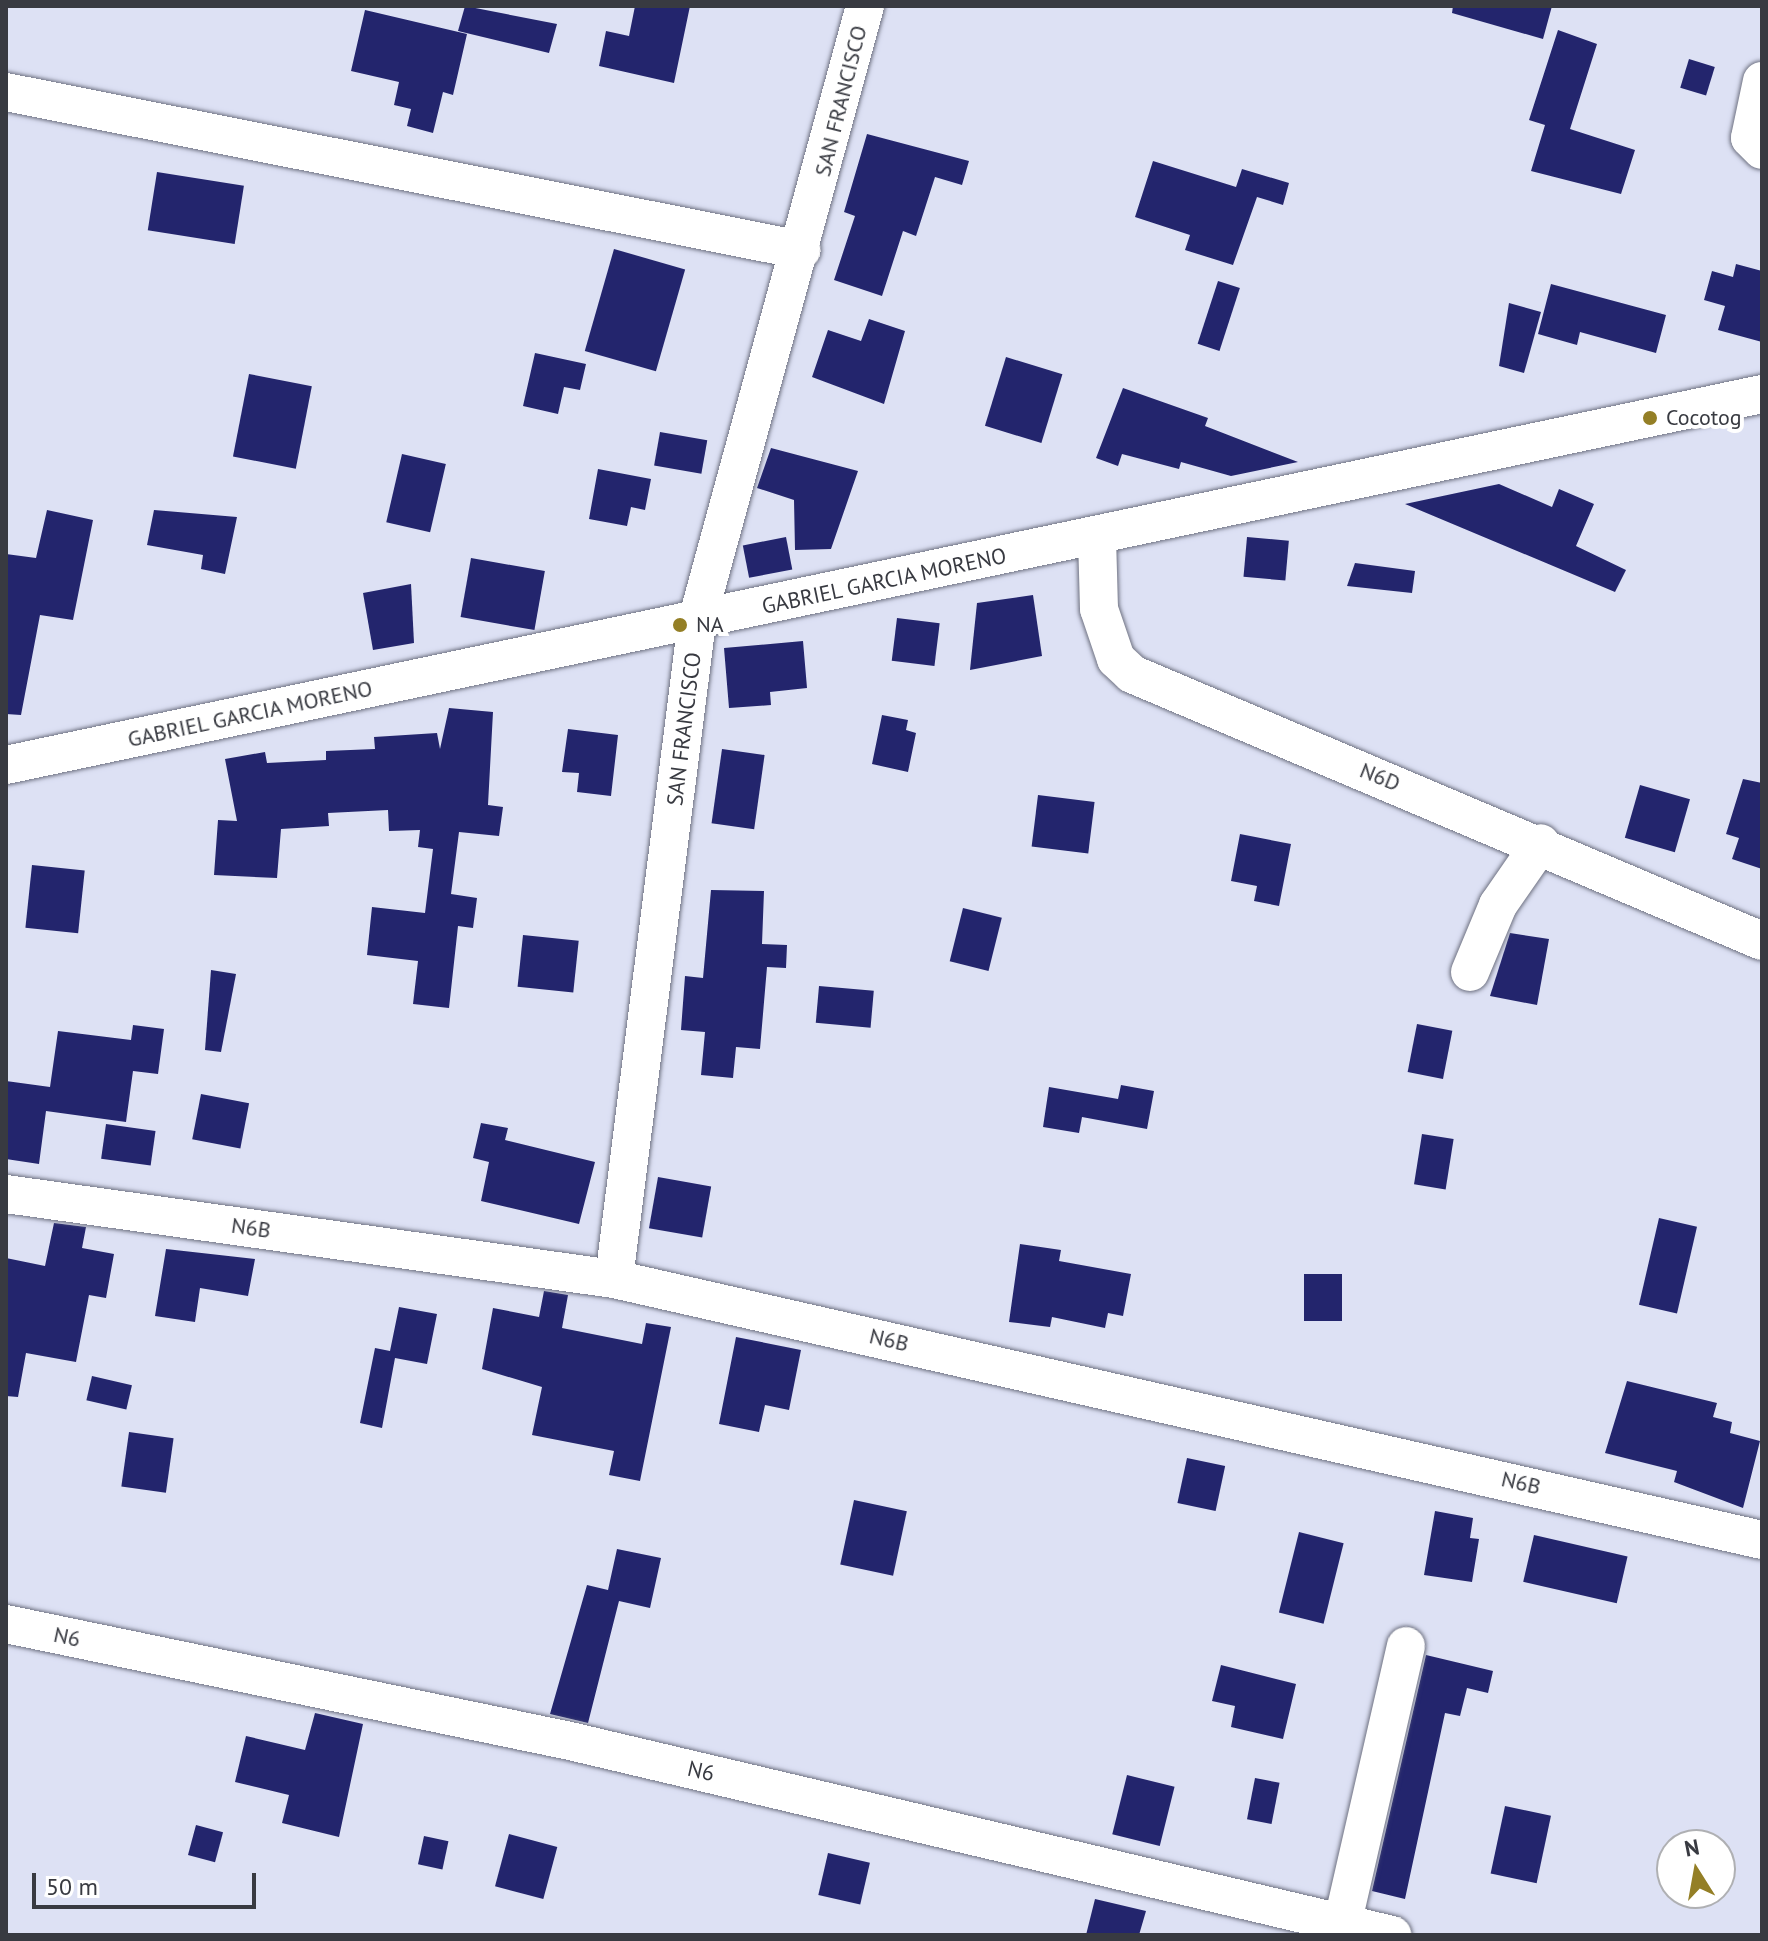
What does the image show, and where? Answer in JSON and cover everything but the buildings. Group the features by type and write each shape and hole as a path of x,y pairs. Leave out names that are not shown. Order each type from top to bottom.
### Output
{"street":[{"name":"SAN FRANCISCO","path":"614,1279 697,621 801,250 865,6"},
{"path":"1762,81 1750,138 1762,150"},
{"path":"6,92 801,250"},
{"name":"GABRIEL GARCIA MORENO","path":"6,765 1097,537 1762,394"},
{"name":"N6D","path":"1097,537 1099,609 1116,659 1132,674 1541,843 1762,941"},
{"path":"1470,972 1498,905 1541,843"},
{"name":"N6B","path":"6,1194 614,1279 1762,1540"},
{"name":"N6","path":"6,1624 570,1741 1392,1935"},
{"path":"1343,1921 1406,1646"}],"place":[{"name":"Cocotog","path":"1650,418"},
{"name":"NA","path":"680,625"}]}
